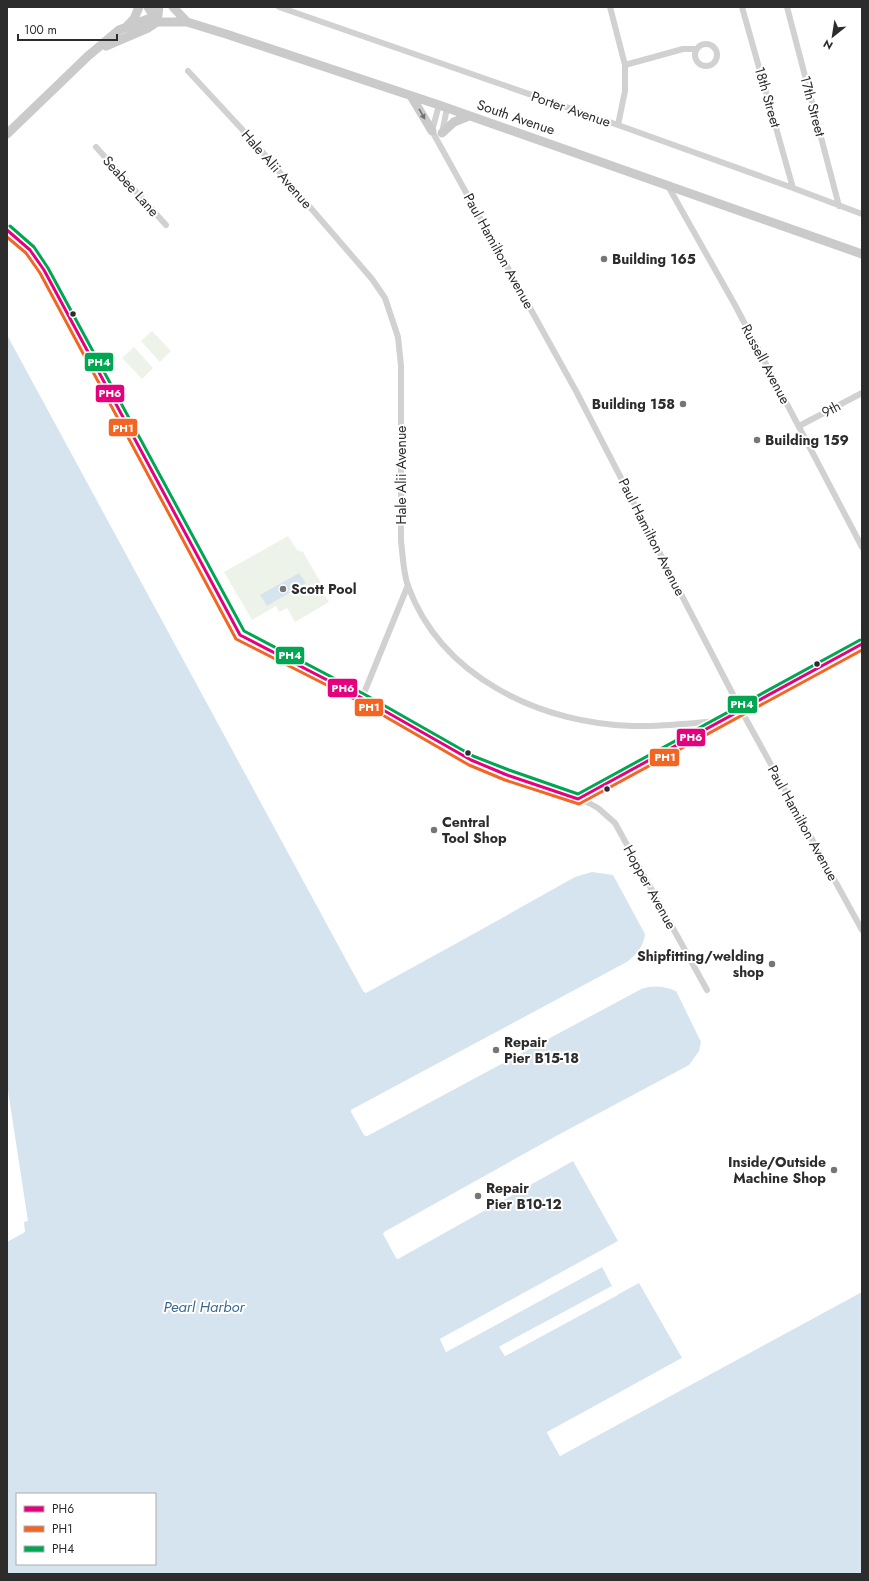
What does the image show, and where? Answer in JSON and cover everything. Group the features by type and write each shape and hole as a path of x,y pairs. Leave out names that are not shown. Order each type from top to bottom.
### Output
{"street":[{"path":"7,134 92,52 119,30 126,27 134,19 139,7"},
{"path":"148,7 157,22"},
{"path":"92,52 148,28 157,22 159,7"},
{"path":"173,7 187,22"},
{"name":"Porter Avenue","path":"279,7 618,125 862,214"},
{"path":"610,7 625,65 625,91 618,125"},
{"name":"18th Street","path":"742,7 793,188"},
{"name":"17th Street","path":"787,7 839,206"},
{"name":"South Avenue","path":"126,27 148,19 157,22 187,22 226,34 448,108 862,254"},
{"path":"625,65 683,49 696,49"},
{"name":"Hale Alii Avenue","path":"188,71 252,140 372,279 385,298 398,337 401,366 401,541 408,585 422,618 437,638 454,658 473,674 496,689 540,709 585,720 632,726 720,721"},
{"path":"411,96 432,131"},
{"path":"432,131 438,105"},
{"path":"440,144 448,108"},
{"path":"442,133 454,122 469,116"},
{"name":"Paul Hamilton Avenue","path":"432,131 576,391 741,710 862,930"},
{"name":"Seabee Lane","path":"96,147 166,225"},
{"name":"Russell Avenue","path":"667,184 734,305 862,546"},
{"name":"Hopper Avenue","path":"7,230 30,250 44,270 240,635 362,698 471,760 507,775 578,799 598,808 615,823 707,990"},
{"name":"9th","path":"799,426 862,393"},
{"path":"362,698 408,585"},
{"path":"578,799 862,644"}],"shaded area":[{"path":"152,331 171,351 160,362 141,341"},
{"path":"134,347 153,368 142,379 122,358"},
{"path":"288,536 297,550 303,552 325,590 323,592 329,602 295,622 287,608 279,612 276,606 252,620 224,572"}],"water":[{"name":"Pearl Harbor","path":"7,335 363,991 366,993 575,877 592,872 613,875 645,934 639,950 627,962 351,1110 364,1135 367,1136 641,989 658,987 676,991 701,1042 699,1051 689,1065 558,1135 384,1232 383,1234 396,1258 398,1259 573,1161 618,1241 440,1339 446,1352 602,1267 612,1286 500,1346 505,1356 639,1283 682,1358 547,1432 560,1456 862,1292 862,1574 7,1574 7,1242 25,1232 24,1222 28,1221 7,1084"},
{"name":"Scott Pool","path":"299,573 306,583 267,606 260,595"}],"pier":[{"path":"627,962 627,964 353,1112 366,1134 640,988 641,989 367,1136 364,1135 351,1110"},
{"path":"595,1254 596,1256 442,1340 447,1349 601,1265 602,1267 446,1352 440,1339"},
{"path":"612,1286 613,1287 502,1347 506,1354 617,1294 618,1295 505,1356 499,1347"},
{"path":"682,1358 683,1360 549,1433 560,1453 694,1380 695,1382 560,1456 547,1433"}],"transit line":[{"name":"PH4","path":"10,226 34,247 48,268 244,631 364,694 473,756 578,794 860,640"},
{"name":"PH6","path":"7,230 30,250 44,270 240,635 362,698 471,760 507,775 578,799 862,644"},
{"name":"PH1","path":"7,237 26,253 40,273 236,639 360,702 469,765 505,780 579,804 862,650"}],"place":[{"name":"Building 165","path":"604,259"},
{"name":"Building 158","path":"683,404"},
{"name":"Building 159","path":"757,440"},
{"name":"Scott Pool","path":"283,589"},
{"name":"Central Tool Shop","path":"434,830"},
{"name":"Shipfitting/welding shop","path":"772,964"},
{"name":"Repair Pier B15-18","path":"496,1050"},
{"name":"Inside/Outside Machine Shop","path":"834,1170"},
{"name":"Repair Pier B10-12","path":"478,1196"}]}
